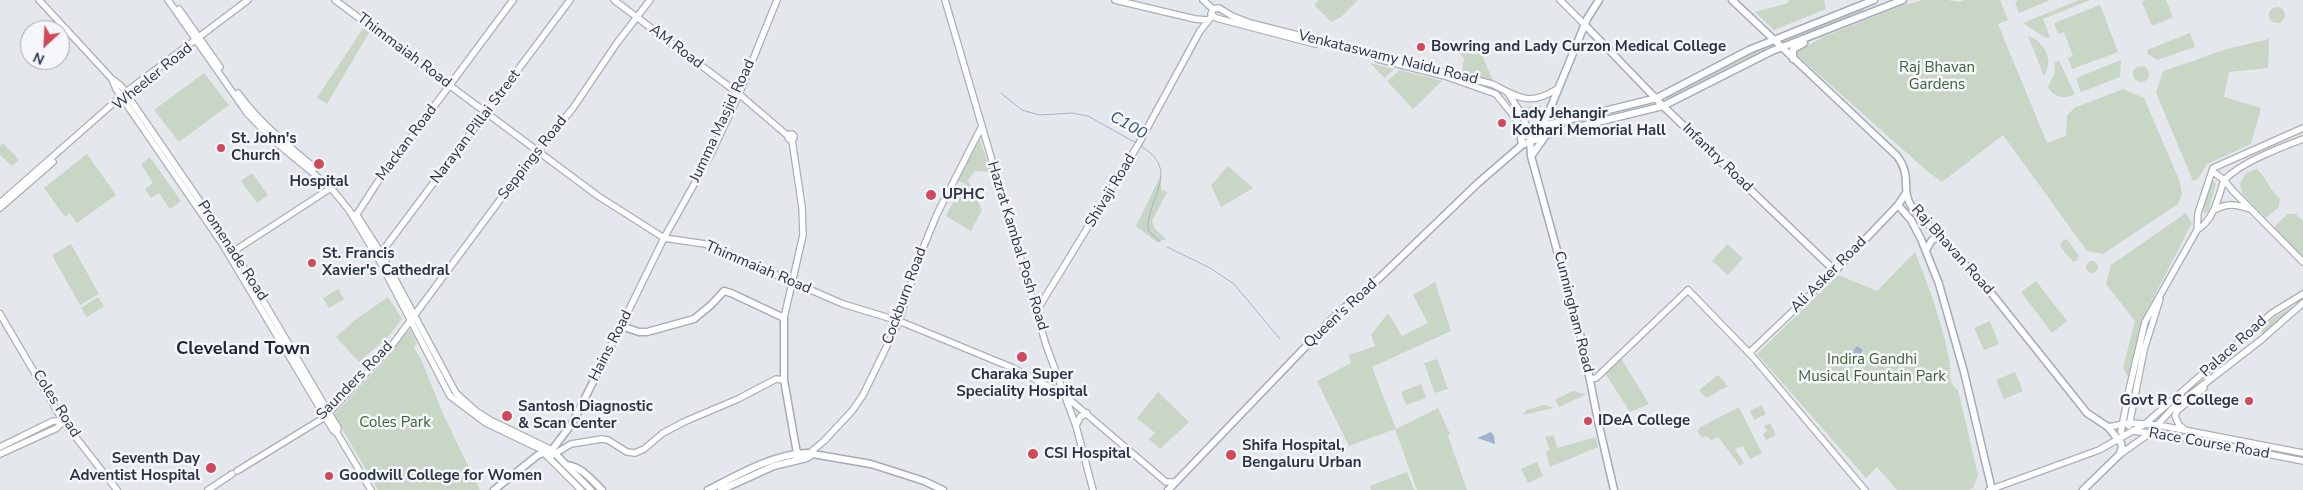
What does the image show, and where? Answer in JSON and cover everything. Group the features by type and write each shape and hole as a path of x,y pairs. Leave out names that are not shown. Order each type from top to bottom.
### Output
{"main road":[{"path":"1546,135 1543,126 1557,89 1585,25 1599,0"},
{"name":"Raj Bhavan Road","path":"1732,0 1897,156 1904,165 1907,174 1906,193 1912,207 1992,294 2087,413 2108,427"},
{"path":"1530,137 1543,126 1657,98 1773,40 1865,4 1876,0 1881,9"},
{"path":"1530,137 1546,135 1663,106 1781,48 1903,0"},
{"path":"1865,4 1870,13"},
{"name":"Infantry Road","path":"1585,25 1663,106 1835,271"},
{"path":"1793,59 1793,49 1803,44 1808,38"},
{"path":"1521,143 1531,156 1546,135"},
{"name":"Queen's Road","path":"1172,488 1337,314 1370,286 1521,143 1530,137"},
{"name":"Cunningham Road","path":"1530,137 1531,156 1575,314 1614,490"},
{"name":"Ali Asker Road","path":"1835,271 1906,193"},
{"path":"1898,204 1911,220 1926,250 1938,284 1961,364 1991,489"},
{"path":"1926,250 1932,240 1936,238 1942,240"},
{"path":"621,326 639,332 647,332 694,318 724,292 731,293 784,318 784,380 798,456"},
{"name":"Hains Road","path":"552,454 573,422 621,326"},
{"path":"2108,427 2124,432 2122,448 2118,455"},
{"path":"494,490 538,455 552,454 566,465 574,465 602,490"},
{"path":"708,490 761,465 809,454 871,464 917,479 943,490"},
{"name":"Palace Road","path":"2083,490 2118,455"},
{"path":"721,490 798,456"}],"street":[{"name":"Promenade Road","path":"39,0 112,79 116,89 125,95 231,253 327,415 338,428 337,433 371,490"},
{"path":"168,0 252,112 333,187 356,214 381,253 413,318"},
{"path":"173,0 197,39"},
{"name":"Wheeler Road","path":"0,208 125,95 248,0"},
{"name":"Thimmaiah Road","path":"334,0 598,196 664,238 705,244 848,306 899,321 997,360 1063,394 1172,488"},
{"name":"Mackan Road","path":"356,214 513,0"},
{"name":"Narayan Pillai Street","path":"381,253 570,0"},
{"name":"AM Road","path":"614,0 738,94 790,138 802,207 803,235 794,283"},
{"name":"Seppings Road","path":"413,318 511,184 573,108 617,43 650,0"},
{"name":"Jumma Masjid Road","path":"664,238 711,154 777,0"},
{"name":"Hazrat Kambal Posh Road","path":"945,0 1036,312 1063,394 1076,426 1093,490"},
{"path":"1115,0 1195,19 1219,18 1222,11 1219,8 1213,9 1203,0"},
{"name":"Infantry Road","path":"1560,0 1585,25"},
{"name":"Shivaji Road","path":"1036,312 1139,144 1210,18 1213,9"},
{"name":"Venkataswamy Naidu Road","path":"1222,11 1250,23 1492,84 1519,98 1531,100 1548,95 1557,89"},
{"name":"Venkataswamy Naidu Road","path":"1219,18 1250,28 1444,76 1488,90 1496,94 1517,120 1521,143"},
{"path":"1507,92 1522,116 1530,137"},
{"name":"Cockburn Road","path":"809,454 852,411 863,396 899,321 926,240 982,126"},
{"path":"2124,432 2122,424 2146,322 2197,230 2198,213 2212,171 2224,162 2303,128"},
{"path":"972,144 978,139 985,140"},
{"path":"2197,230 2204,226 2214,210 2224,180 2237,169 2303,139"},
{"path":"2212,171 2224,180 2303,262"},
{"path":"231,253 333,187"},
{"path":"333,187 350,210 453,390 466,404 490,420 552,454 581,490"},
{"name":"Wheeler Road","path":"0,203 19,189"},
{"path":"2214,210 2224,205 2237,204 2252,210"},
{"path":"2198,213 2201,218 2210,217"},
{"name":"Hains Road","path":"621,326 664,238"},
{"name":"Ali Asker Road","path":"1749,353 1835,271"},
{"path":"784,318 794,283"},
{"path":"1590,379 1596,378 1688,290 1749,353 1866,490"},
{"name":"Palace Road","path":"2145,424 2272,313 2303,294"},
{"path":"1991,489 2071,461 2124,432 2144,350 2161,295"},
{"name":"Palace Road","path":"2118,455 2150,434 2172,409 2261,340 2303,303"},
{"name":"Coles Road","path":"0,314 63,421 117,490"},
{"name":"Saunders Road","path":"208,490 327,415 393,344 413,318"},
{"path":"2230,350 2237,358"},
{"path":"552,454 562,448 602,438 627,452 635,453 644,449 663,433 686,421 738,400 776,379 784,380"},
{"name":"Palace Road","path":"2186,430 2179,426 2175,416 2177,411 2206,386 2209,380"},
{"path":"1076,426 1080,416 1087,413"},
{"path":"0,447 53,421 63,421"},
{"path":"0,454 57,428 63,421"},
{"path":"2108,427 2122,424"},
{"name":"Race Course Road","path":"2124,432 2145,424 2186,430 2303,453"},
{"name":"Race Course Road","path":"2124,432 2150,434 2303,460"},
{"path":"566,465 590,490"}],"green space":[{"path":"1319,0 1358,0 1341,17 1331,22 1314,5"},
{"path":"1789,0 1824,0 1826,9 1774,30 1755,12 1788,3"},
{"name":"Raj Bhavan Gardens","path":"1923,0 1959,2 1964,0 2000,0 2008,20 1998,24 2047,143 2066,136 2067,116 2074,108 2123,89 2144,98 2180,182 2182,195 2178,204 2103,254 2087,251 2003,135 1942,182 1927,171 1795,53 1823,37 1901,6"},
{"path":"2019,0 2050,0 2019,13 2015,2"},
{"path":"2079,0 2090,0 2043,19 2050,37 2046,38 2023,23"},
{"path":"2146,0 2166,0 2173,17 2152,26 2142,2"},
{"path":"2100,5 2118,52 2072,69 2068,58 2073,56 2064,32 2058,34 2054,23"},
{"path":"2277,7 2283,9 2285,15 2283,21 2277,23 2271,21 2269,15 2271,9"},
{"path":"1863,8 1865,11 1790,39 1790,37"},
{"path":"364,27 370,31 327,104 317,98"},
{"path":"2190,33 2195,47 2157,60 2148,54 2147,50"},
{"path":"2028,36 2039,42 2046,52 2048,64 2044,76"},
{"path":"2269,39 2268,68 2229,72 2224,97 2261,108 2251,144 2207,164 2198,179 2193,181 2156,93 2162,74 2164,71 2227,49"},
{"path":"1453,40 1481,52 1493,81 1462,73 1464,58 1449,44"},
{"path":"1765,46 1767,47 1766,50 1668,101 1665,97"},
{"path":"2121,60 2120,77 2081,92 2076,78"},
{"path":"2059,61 2075,94 2067,97 2056,95 2048,87 2055,72 2055,62"},
{"path":"1370,63 1394,69 1385,78"},
{"path":"2138,66 2144,66 2149,71 2147,80 2138,82 2133,77 2133,71"},
{"path":"1400,70 1442,81 1413,109 1387,81"},
{"path":"204,73 229,105 179,142 154,110"},
{"path":"1541,106 1537,115 1534,116 1528,114 1521,107"},
{"path":"980,140 991,172 975,171 968,180 982,210 971,231 946,216 953,202 957,203 966,184 957,180"},
{"path":"3,143 19,160 12,166 0,155 0,146"},
{"path":"87,154 116,195 77,223 70,213 65,217 44,188"},
{"path":"150,157 181,201 170,209 159,193 151,198 145,189 153,183 141,164"},
{"path":"1228,166 1253,188 1221,207 1211,185"},
{"path":"2257,169 2280,199 2279,207 2266,218 2243,195 2240,184 2246,173"},
{"path":"252,173 268,195 257,203 241,181"},
{"path":"1161,175 1161,190 1167,192 1152,221 1155,229 1166,239 1157,242 1136,226"},
{"path":"2213,180 2216,184 2208,212 2204,213 2203,209 2210,183"},
{"path":"2186,213 2192,223 2143,318 2128,377 2123,368 2135,321 2106,284 2111,265"},
{"path":"2287,214 2296,214 2303,221 2303,257 2275,228"},
{"path":"2067,239 2079,256 2076,261 2072,261 2060,246 2062,241"},
{"path":"71,244 99,294 80,305 52,255"},
{"path":"1727,244 1743,258 1728,275 1712,261"},
{"name":"Indira Gandhi Musical Fountain Park","path":"1915,252 1943,332 1950,364 1951,380 1954,387 1958,390 1978,475 1973,488 1968,490 1897,490 1877,467 1866,478 1757,354 1838,275 1877,291"},
{"path":"2090,261 2094,261 2098,267 2094,273 2090,273 2086,269 2086,265"},
{"path":"2036,281 2067,321 2052,333 2021,292"},
{"path":"1435,282 1451,331 1372,367 1396,429 1438,408 1450,434 1448,436 1467,490 1417,490 1395,429 1349,446 1317,381 1351,363 1349,355 1375,346 1371,335 1388,313 1402,336 1428,323 1413,295"},
{"path":"338,289 344,299 329,308 323,298"},
{"path":"98,297 104,306 87,317 81,308"},
{"path":"388,297 402,319 388,337 359,362 336,337 355,320"},
{"path":"2293,306 2264,335 2258,328"},
{"path":"1990,321 1999,344 1984,350 1974,328"},
{"name":"Coles Park","path":"410,329 417,343 414,347 423,364 443,414 480,490 378,490 334,415"},
{"path":"1621,358 1649,404 1630,412 1605,373"},
{"path":"1437,359 1448,389 1435,393 1424,363"},
{"path":"2015,372 2023,391 2004,399 1996,380"},
{"path":"1718,375 1728,386 1706,398 1699,390"},
{"path":"1421,384 1426,398 1406,405 1401,392"},
{"path":"1573,391 1587,394 1559,407 1555,400"},
{"path":"1158,392 1189,422 1160,449 1149,439 1155,433 1137,418"},
{"path":"1544,405 1554,408 1523,415 1526,410"},
{"path":"1761,405 1766,414 1754,420 1750,411"},
{"path":"1739,407 1762,453 1750,459 1743,446 1735,449 1744,463 1740,466 1718,437 1711,440 1706,436 1702,438 1697,431 1699,428"},
{"path":"1770,423 1776,435 1766,440 1763,434 1767,431 1764,426"},
{"path":"1554,435 1557,448 1596,437 1598,447 1550,467 1546,452 1550,450 1545,437"},
{"path":"1537,462 1543,476 1528,483 1521,469"},
{"path":"1407,472 1414,490 1371,490 1370,486"}],"water":[{"path":"1857,346 1863,350 1851,367 1845,363"},
{"path":"1491,432 1494,436 1495,444 1477,438"}],"waterway":[{"name":"C100","path":"1001,93 1022,110 1039,115 1072,113 1088,116 1136,143"},
{"name":"C100","path":"1139,145 1152,154 1159,164 1160,184 1152,206 1148,230 1160,242"},
{"name":"C100","path":"1167,247 1210,268 1234,284 1280,339"}],"place":[{"name":"Bowring and Lady Curzon Medical College","path":"1421,47"},
{"name":"Lady Jehangir Kothari Memorial Hall","path":"1502,123"},
{"name":"St. John's Church","path":"221,148"},
{"name":"Hospital","path":"319,164"},
{"name":"UPHC","path":"931,195"},
{"name":"St. Francis Xavier's Cathedral","path":"312,263"},
{"name":"Charaka Super Speciality Hospital","path":"1022,357"},
{"name":"Govt R C College","path":"2249,401"},
{"name":"Santosh Diagnostic & Scan Center","path":"507,416"},
{"name":"IDeA College","path":"1588,421"},
{"name":"CSI Hospital","path":"1033,454"},
{"name":"Shifa Hospital, Bengaluru Urban","path":"1231,455"},
{"name":"Seventh Day Adventist Hospital","path":"211,468"},
{"name":"Goodwill College for Women","path":"329,476"}],"district":[{"name":"Cleveland Town","path":"243,350"}]}
